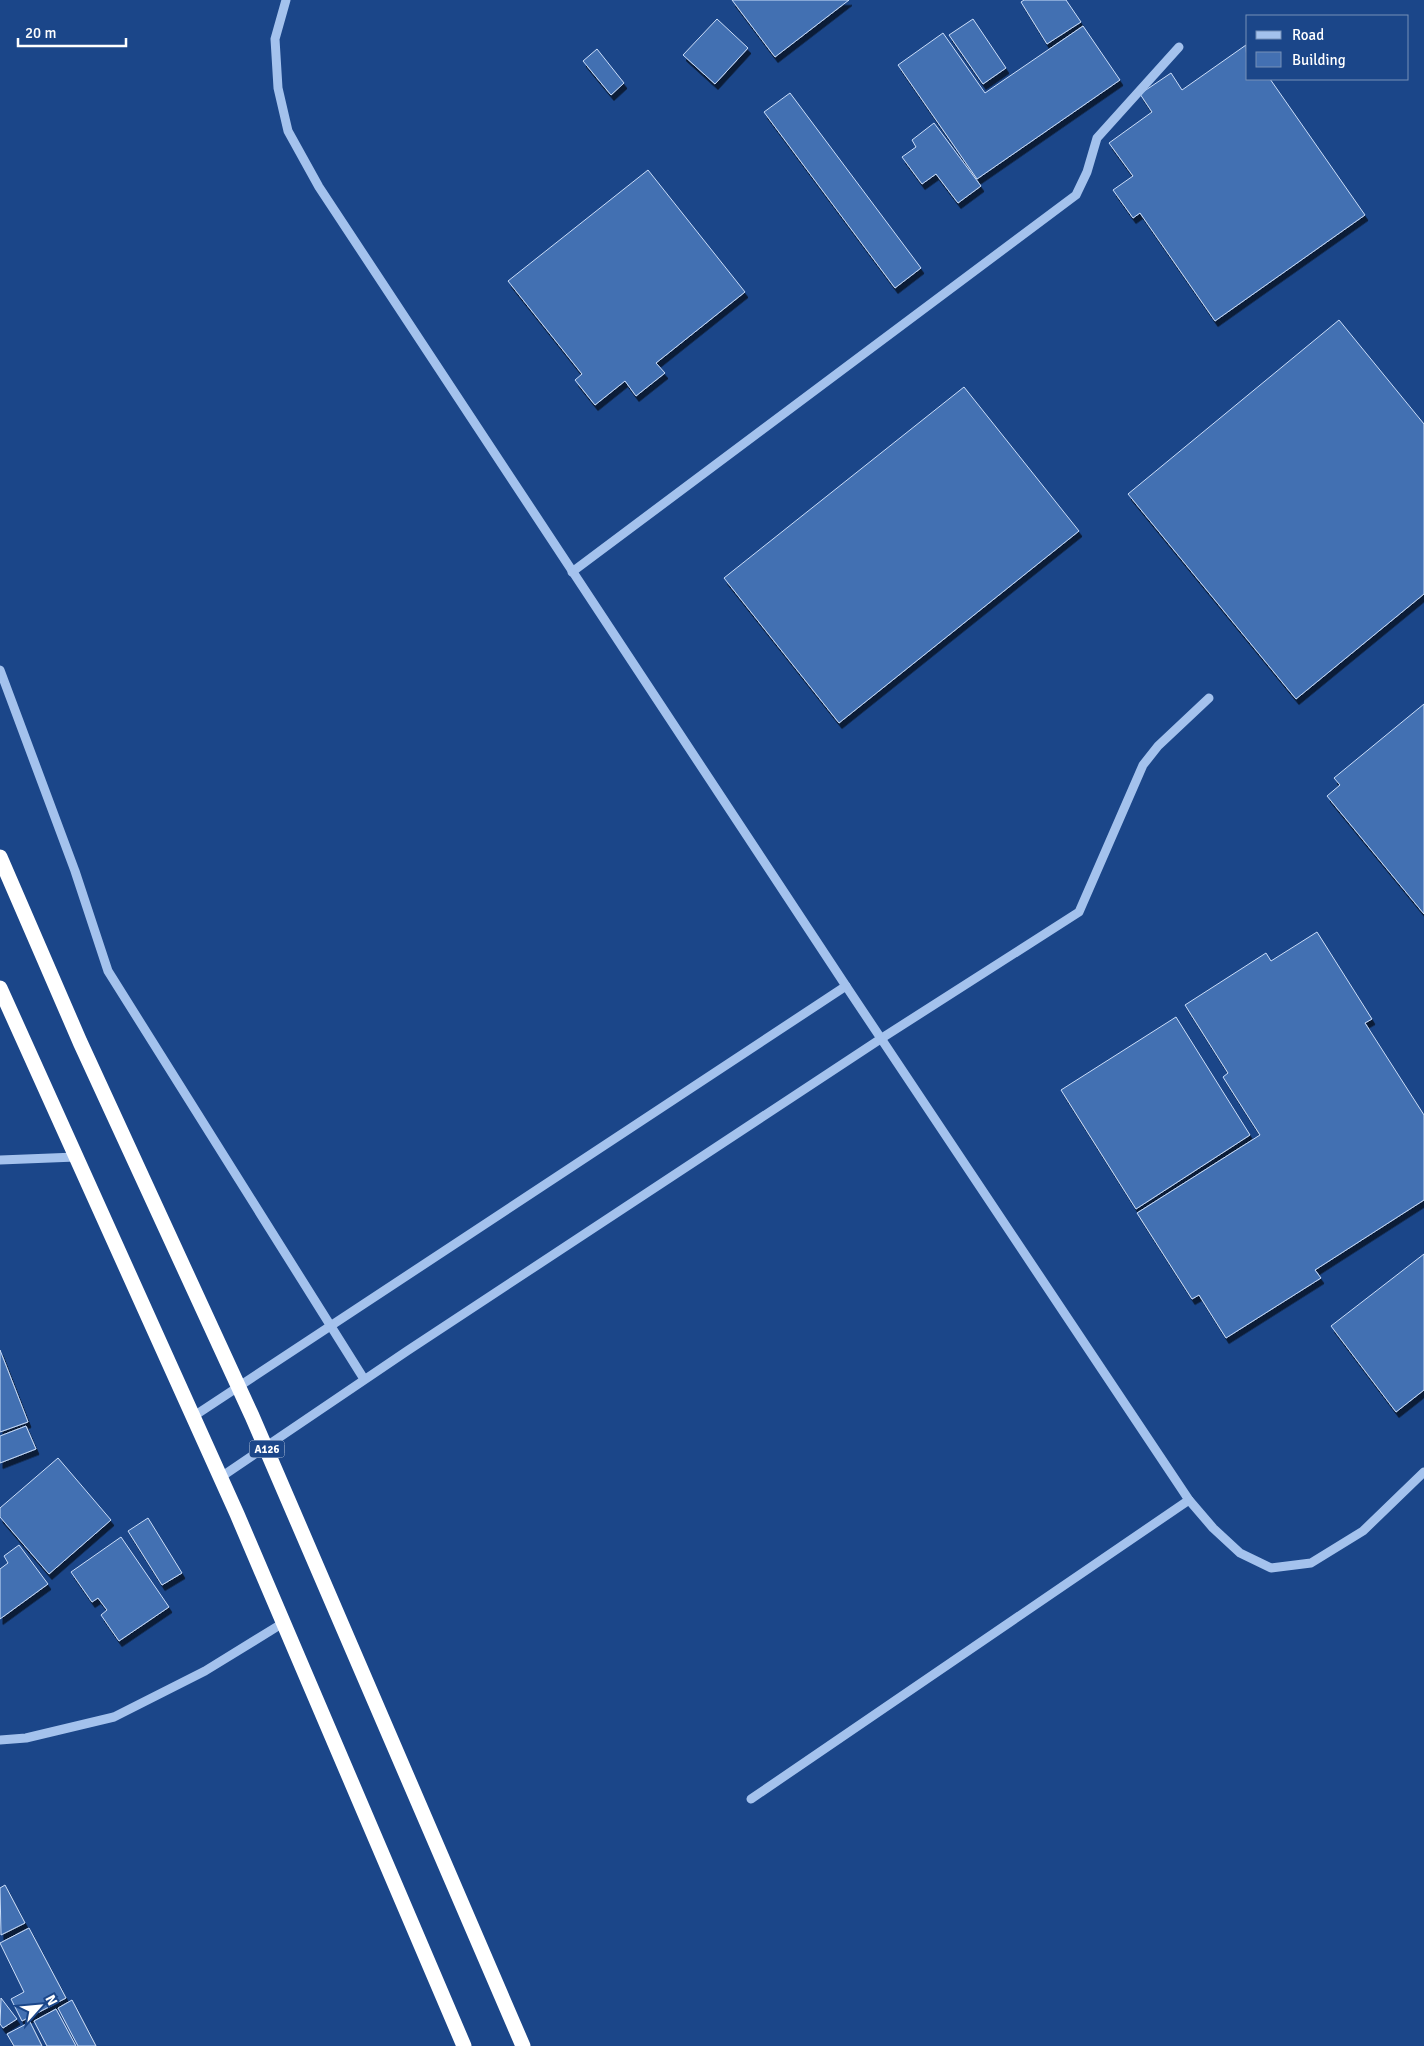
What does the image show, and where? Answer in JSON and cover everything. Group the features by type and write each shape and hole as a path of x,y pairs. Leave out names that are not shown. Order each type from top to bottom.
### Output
{"highway":[{"name":"A126","path":"0,858 76,1034 265,1446 522,2046"},
{"path":"0,988 221,1477 464,2046"}],"street":[{"path":"286,0 275,39 278,88 288,131 318,187 846,986 1189,1500 1213,1528 1240,1553 1271,1568 1311,1563 1363,1531 1424,1472"},
{"path":"572,572 1076,195 1088,172 1097,138 1179,47"},
{"path":"0,670 75,872 108,971 364,1379"},
{"path":"221,1477 364,1379 882,1038 1079,912 1143,766 1158,746 1209,698"},
{"path":"194,1416 846,986"},
{"path":"0,1160 76,1157"},
{"path":"751,1799 1189,1500"},
{"path":"0,1740 26,1738 114,1716 204,1672 283,1623"}],"building":[{"path":"732,0 849,0 775,57"},
{"path":"1024,0 1066,0 1081,22 1047,44 1021,2"},
{"path":"717,19 748,48 715,84 683,55"},
{"path":"973,19 1006,68 983,84 949,35"},
{"path":"1083,26 1120,80 977,179 898,65 943,33 985,93"},
{"path":"1246,45 1246,80 1271,80 1365,215 1215,321 1140,213 1133,218 1113,190 1133,176 1109,143 1152,112 1140,94 1171,73 1182,90"},
{"path":"597,49 624,83 611,95 583,61"},
{"path":"790,93 921,268 895,288 764,112"},
{"path":"934,123 981,186 958,203 936,174 922,184 902,157 916,147 912,140"},
{"path":"648,170 745,292 656,363 665,373 636,396 625,381 595,405 575,380 582,374 508,281"},
{"path":"1339,320 1424,424 1424,594 1296,699 1128,494"},
{"path":"964,387 1079,531 839,723 724,578"},
{"path":"1424,704 1424,914 1327,796 1340,785 1334,778"},
{"path":"1317,932 1372,1019 1365,1023 1424,1115 1424,1200 1315,1270 1321,1278 1226,1338 1199,1295 1192,1299 1137,1213 1260,1135 1223,1077 1228,1073 1185,1005 1266,953 1271,961"},
{"path":"1176,1017 1250,1135 1136,1209 1061,1090"},
{"path":"1424,1254 1424,1390 1396,1412 1331,1326"},
{"path":"0,1350 28,1422 0,1432"},
{"path":"26,1426 36,1449 0,1463 0,1436"},
{"path":"58,1458 111,1520 49,1574 0,1517 0,1508"},
{"path":"148,1518 182,1573 162,1585 128,1531"},
{"path":"121,1537 169,1607 119,1641 101,1615 107,1610 98,1598 92,1602 71,1572"},
{"path":"19,1545 48,1584 0,1619 0,1569 8,1563 4,1556"},
{"path":"5,1885 25,1923 1,1935 0,1888"},
{"path":"29,1928 66,1998 22,2021 11,1999 24,1992 0,1943"},
{"path":"1,1998 17,2019 3,2028 0,2024"},
{"path":"72,2000 96,2046 78,2046 58,2008"},
{"path":"56,2009 76,2046 47,2046 34,2021"},
{"path":"30,2022 42,2046 14,2046 7,2034"}]}
